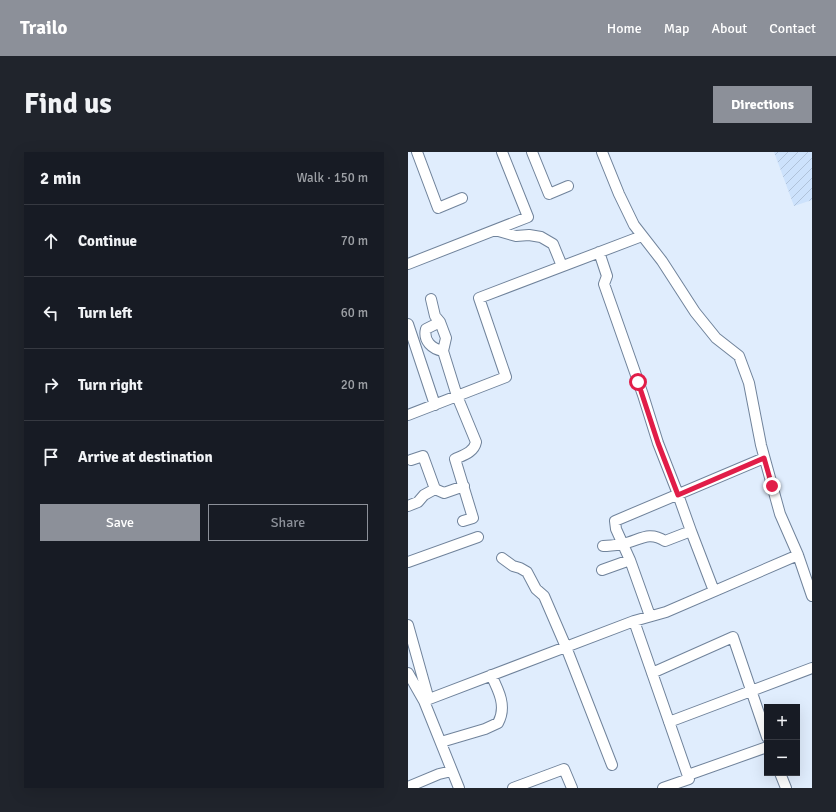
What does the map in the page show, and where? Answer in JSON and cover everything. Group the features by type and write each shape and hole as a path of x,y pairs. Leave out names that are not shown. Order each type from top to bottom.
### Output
{"street":[{"path":"417,152 438,208 462,198"},
{"path":"408,264 528,217 502,152"},
{"path":"532,152 549,194 568,186"},
{"path":"602,152 618,194 634,225 662,261 695,312 716,338 739,356 749,382 764,458 780,514 798,555 812,596"},
{"path":"495,230 516,236 529,235 541,237 554,244 562,266"},
{"path":"408,415 506,377 478,298 642,236"},
{"path":"599,252 607,276 604,284 643,395 658,443 714,591"},
{"path":"431,299 435,316 440,322 446,338 446,344 443,351 457,396 476,442 472,451 455,459 473,518 463,521"},
{"path":"440,322 426,329 425,333 430,346 436,350 443,351"},
{"path":"408,324 435,404"},
{"path":"412,460 423,456 435,489 444,493 464,486"},
{"path":"650,616 630,560 616,529 615,521 764,458"},
{"path":"408,506 418,502 424,495 435,489"},
{"path":"603,546 623,544 647,536 659,537 664,541 691,531"},
{"path":"408,562 478,537"},
{"path":"424,701 634,621 666,612 798,555"},
{"path":"502,558 513,566 527,572 536,589 544,596 566,647 612,765"},
{"path":"602,570 630,560"},
{"path":"634,621 689,779 663,788"},
{"path":"408,624 427,693 424,701"},
{"path":"652,673 733,637 764,728"},
{"path":"669,722 752,692 812,668"},
{"path":"408,673 424,701 459,788"},
{"path":"440,742 486,729 498,723 503,710 498,688 491,675"},
{"path":"688,775 764,748"},
{"path":"513,788 564,770 572,788"},
{"path":"408,787 439,774 452,771"},
{"path":"781,776 786,788"}],"shaded area":[{"path":"774,152 812,152 812,200 794,206"}],"route":[{"path":"638,382 658,443 678,495 764,458 772,486"}]}
